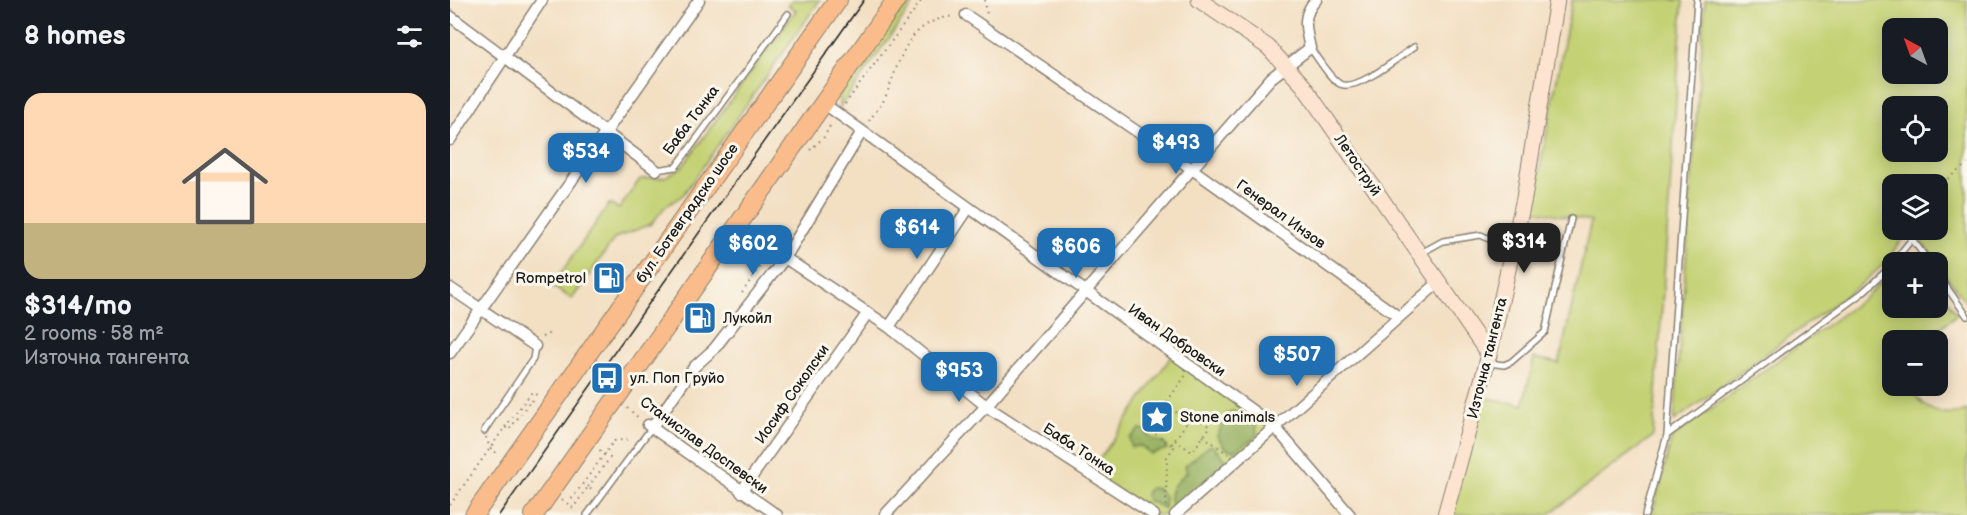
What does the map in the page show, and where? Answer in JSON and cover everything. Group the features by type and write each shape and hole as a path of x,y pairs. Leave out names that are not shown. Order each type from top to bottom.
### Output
{"main road":[{"name":"бул. Ботевградско шосе","path":"474,515 511,463 543,404 838,0"},
{"path":"534,515 615,398 830,109 896,0"}],"street":[{"path":"450,140 503,56 542,0"},
{"path":"450,353 699,0"},
{"name":"Летоструй","path":"1199,0 1250,34 1287,65 1439,282 1488,359"},
{"path":"885,515 986,406 1271,78 1310,48 1305,25 1306,13 1316,0"},
{"name":"Източна тангента","path":"1445,515 1488,359 1524,198 1555,0"},
{"name":"Генерал Инзов","path":"966,15 1192,169 1399,317"},
{"name":"Баба Тонка","path":"450,16 606,130 656,170"},
{"name":"Иван Добровски","path":"830,109 1274,426 1350,515"},
{"path":"651,425 694,367 714,349 785,258 861,133"},
{"path":"889,327 968,209"},
{"name":"Баба Тонка","path":"785,258 889,327 986,406 1154,515"},
{"path":"1175,515 1439,282"},
{"path":"450,288 535,346"},
{"name":"Иосиф Соколски","path":"741,492 867,314"},
{"name":"Станислав Доспевски","path":"651,425 741,492 777,515"}],"lane":[{"path":"1645,515 1667,435 1696,0"},
{"name":"Баба Тонка","path":"656,170 676,167 788,14"},
{"path":"1310,48 1338,83 1348,86 1359,83 1414,47"},
{"path":"1488,359 1504,365 1511,362 1545,332 1571,219"},
{"path":"1419,254 1443,241 1481,235 1512,251"},
{"path":"1901,252 1912,239 1922,252"},
{"path":"1667,435 1862,293 1882,275"},
{"path":"1948,289 1967,316"},
{"path":"484,431 533,359 535,346"},
{"path":"587,515 651,425"}],"path":[{"path":"810,150 824,137 830,109 922,0"},
{"path":"861,133 884,99 897,59 916,32 940,17 966,15"},
{"path":"1948,178 1967,164"},
{"path":"741,294 770,251 753,231 754,222"},
{"path":"1188,421 1165,404 1191,368"},
{"path":"450,505 532,392 543,404"},
{"name":"Станислав Доспевски","path":"615,398 651,425"},
{"path":"505,427 509,430 531,400 543,404"},
{"path":"1166,515 1167,457 1174,447 1155,434 1172,410"},
{"path":"1171,445 1192,415 1210,427 1192,452 1175,440"},
{"path":"568,504 614,441 639,438 651,425"},
{"path":"484,431 490,448 511,463"},
{"path":"1203,436 1236,460"},
{"path":"573,515 573,508 610,458 585,440"},
{"path":"588,487 600,496"},
{"path":"550,492 573,508"}],"green space":[{"path":"792,0 820,0 683,195 665,207 651,224 615,238 572,299 552,286 609,204 619,209 640,179 665,177 682,167 796,10 788,5"},
{"path":"910,0 916,0 840,107 840,93"},
{"path":"1572,0 1683,0 1653,436 1548,515 1445,515 1478,396 1523,405 1534,358 1559,363 1591,221 1532,210"},
{"path":"1705,0 1967,0 1967,304 1948,278 1948,252 1929,252 1921,240 1948,240 1948,174 1882,174 1882,240 1902,240 1893,252 1882,252 1882,266 1860,285 1674,421"},
{"path":"1882,281 1882,318 1948,318 1948,301 1957,314 1937,330 1882,330 1882,396 1916,396 1926,407 1942,413 1959,413 1967,410 1967,515 1652,515 1672,437 1867,296"},
{"path":"1172,355 1274,426 1175,515 1154,515 1089,474"},
{"path":"1233,411 1255,421 1257,434 1252,440 1234,451 1225,448 1217,436 1227,414"},
{"path":"1140,429 1145,430 1150,438 1165,444 1167,449 1151,454 1141,446 1131,447 1130,438"},
{"path":"1209,446 1213,446 1227,461 1175,510 1172,509 1170,496 1172,487 1187,472 1185,466"},
{"path":"1150,488 1158,489 1165,497 1164,508 1147,500 1145,494"}],"tram line":[{"path":"499,515 864,0"}],"place":[{"name":"Rompetrol","path":"609,278"},
{"name":"Лукойл","path":"700,318"},
{"name":"ул. Поп Груйо","path":"607,378"},
{"name":"Stone animals","path":"1157,417"}]}
